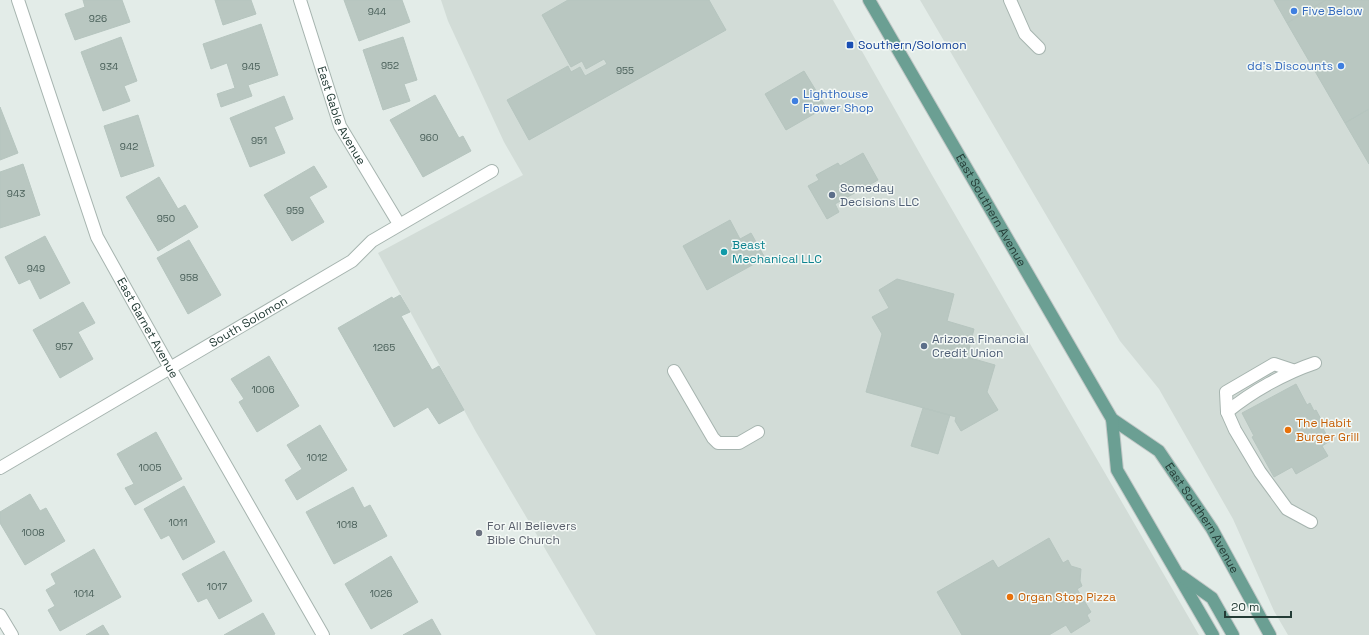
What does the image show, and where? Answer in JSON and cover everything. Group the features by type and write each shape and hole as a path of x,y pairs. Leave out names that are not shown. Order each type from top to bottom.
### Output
{"main road":[{"name":"East Southern Avenue","path":"869,0 1112,419 1117,470 1212,635"},
{"name":"East Southern Avenue","path":"1112,419 1159,451 1212,529 1270,635"},
{"path":"1177,573 1212,598 1234,635"}],"street":[{"name":"East Garnet Avenue","path":"18,0 97,237 170,368 323,635"},
{"name":"East Gable Avenue","path":"300,0 340,126 399,224"},
{"path":"1010,0 1026,34 1039,48"},
{"name":"South Solomon","path":"0,468 352,262 372,242 399,224 492,171"},
{"path":"1311,522 1287,509 1278,499 1235,430 1227,412 1226,392 1274,364 1292,370 1315,363"},
{"path":"674,371 713,438 718,443 739,443 758,432"},
{"path":"0,615 12,635"}],"shaded area":[{"path":"441,0 833,0 932,175 1199,635 596,635 476,432 378,253 523,175 504,142 448,21"},
{"path":"920,0 1369,0 1369,635 1288,635 1274,611 1233,519 1159,389 1120,341"}],"building":[{"path":"83,0 122,0 130,22 75,40 65,14 85,7"},
{"path":"215,0 251,0 256,14 223,25"},
{"path":"344,0 402,0 410,22 359,41"},
{"path":"568,0 709,0 726,30 529,140 507,100 568,66 571,72 580,67 585,76 607,64 604,59 586,69 582,61 571,67 542,15"},
{"name":"Five Below","path":"1274,0 1326,0 1287,23"},
{"name":"dd's Discounts","path":"1326,0 1369,0 1369,109 1345,123 1287,23"},
{"path":"261,24 278,75 248,85 252,96 221,107 217,94 235,88 227,63 211,69 203,44"},
{"path":"121,37 137,81 124,86 130,101 103,111 81,52"},
{"path":"403,37 417,80 404,84 410,101 383,110 363,50"},
{"name":"Lighthouse Flower Shop","path":"804,71 826,107 786,130 765,94"},
{"path":"435,95 459,138 463,136 471,151 423,177 390,120"},
{"path":"284,96 293,119 274,127 285,153 250,167 230,118"},
{"path":"0,107 18,153 0,160"},
{"path":"1369,109 1369,164 1345,123"},
{"path":"138,115 154,166 121,177 104,126"},
{"name":"Someday Decisions LLC","path":"863,153 878,180 835,204 839,212 827,219 808,186 819,180 816,175 838,163 840,166"},
{"path":"23,164 40,215 0,228 0,172"},
{"path":"314,166 327,187 309,197 324,222 292,241 264,195"},
{"path":"159,177 178,209 185,205 198,227 158,251 126,197"},
{"name":"Beast Mechanical LLC","path":"730,220 740,239 751,233 765,258 707,290 683,246"},
{"path":"45,236 70,283 40,299 30,279 19,284 5,257"},
{"path":"189,240 221,295 188,314 157,258"},
{"name":"Arizona Financial Credit Union","path":"897,279 954,294 947,321 974,329 967,357 995,365 987,392 998,410 961,431 955,421 956,417 866,392 882,334 872,317 889,308 879,290"},
{"path":"400,295 410,312 401,316 432,370 439,366 464,410 439,424 428,407 394,427 338,328 392,297 393,299"},
{"path":"83,302 95,323 78,332 93,359 60,378 33,330"},
{"path":"269,356 299,406 257,432 239,402 244,399 231,379"},
{"name":"The Habit Burger Grill","path":"1296,384 1307,405 1310,403 1314,411 1316,410 1323,423 1321,425 1330,441 1322,446 1328,456 1296,474 1292,467 1274,477 1252,437 1254,436 1242,413"},
{"path":"923,408 950,415 938,454 911,446"},
{"path":"320,425 347,470 297,500 285,480 302,469 287,445"},
{"path":"156,432 182,479 135,505 125,488 134,484 117,454"},
{"path":"184,486 215,542 183,560 169,535 161,539 144,509"},
{"path":"353,487 364,508 370,505 387,536 334,564 306,512"},
{"path":"30,494 40,511 46,508 65,541 25,565 0,523 0,512"},
{"path":"1049,538 1063,563 1068,560 1071,566 1081,569 1080,581 1082,586 1077,589 1091,612 1087,615 1090,621 1071,633 1066,625 1049,635 962,635 937,592 993,560 998,568"},
{"path":"94,549 121,597 60,631 48,610 55,606 46,590 56,584 51,574"},
{"path":"224,551 252,601 219,619 207,598 198,602 182,574"},
{"path":"391,556 418,602 371,629 345,584"},
{"path":"263,613 275,634 224,635"},
{"path":"432,619 441,635 403,635"},
{"path":"103,625 109,635 86,635"}],"place":[{"name":"Five Below","path":"1294,11"},
{"name":"Southern/Solomon","path":"850,45"},
{"name":"dd's Discounts","path":"1341,66"},
{"name":"Lighthouse Flower Shop","path":"795,101"},
{"name":"Someday Decisions LLC","path":"832,195"},
{"name":"Beast Mechanical LLC","path":"724,252"},
{"name":"Arizona Financial Credit Union","path":"924,346"},
{"name":"The Habit Burger Grill","path":"1288,430"},
{"name":"For All Believers Bible Church","path":"479,533"},
{"name":"Organ Stop Pizza","path":"1010,597"}]}
